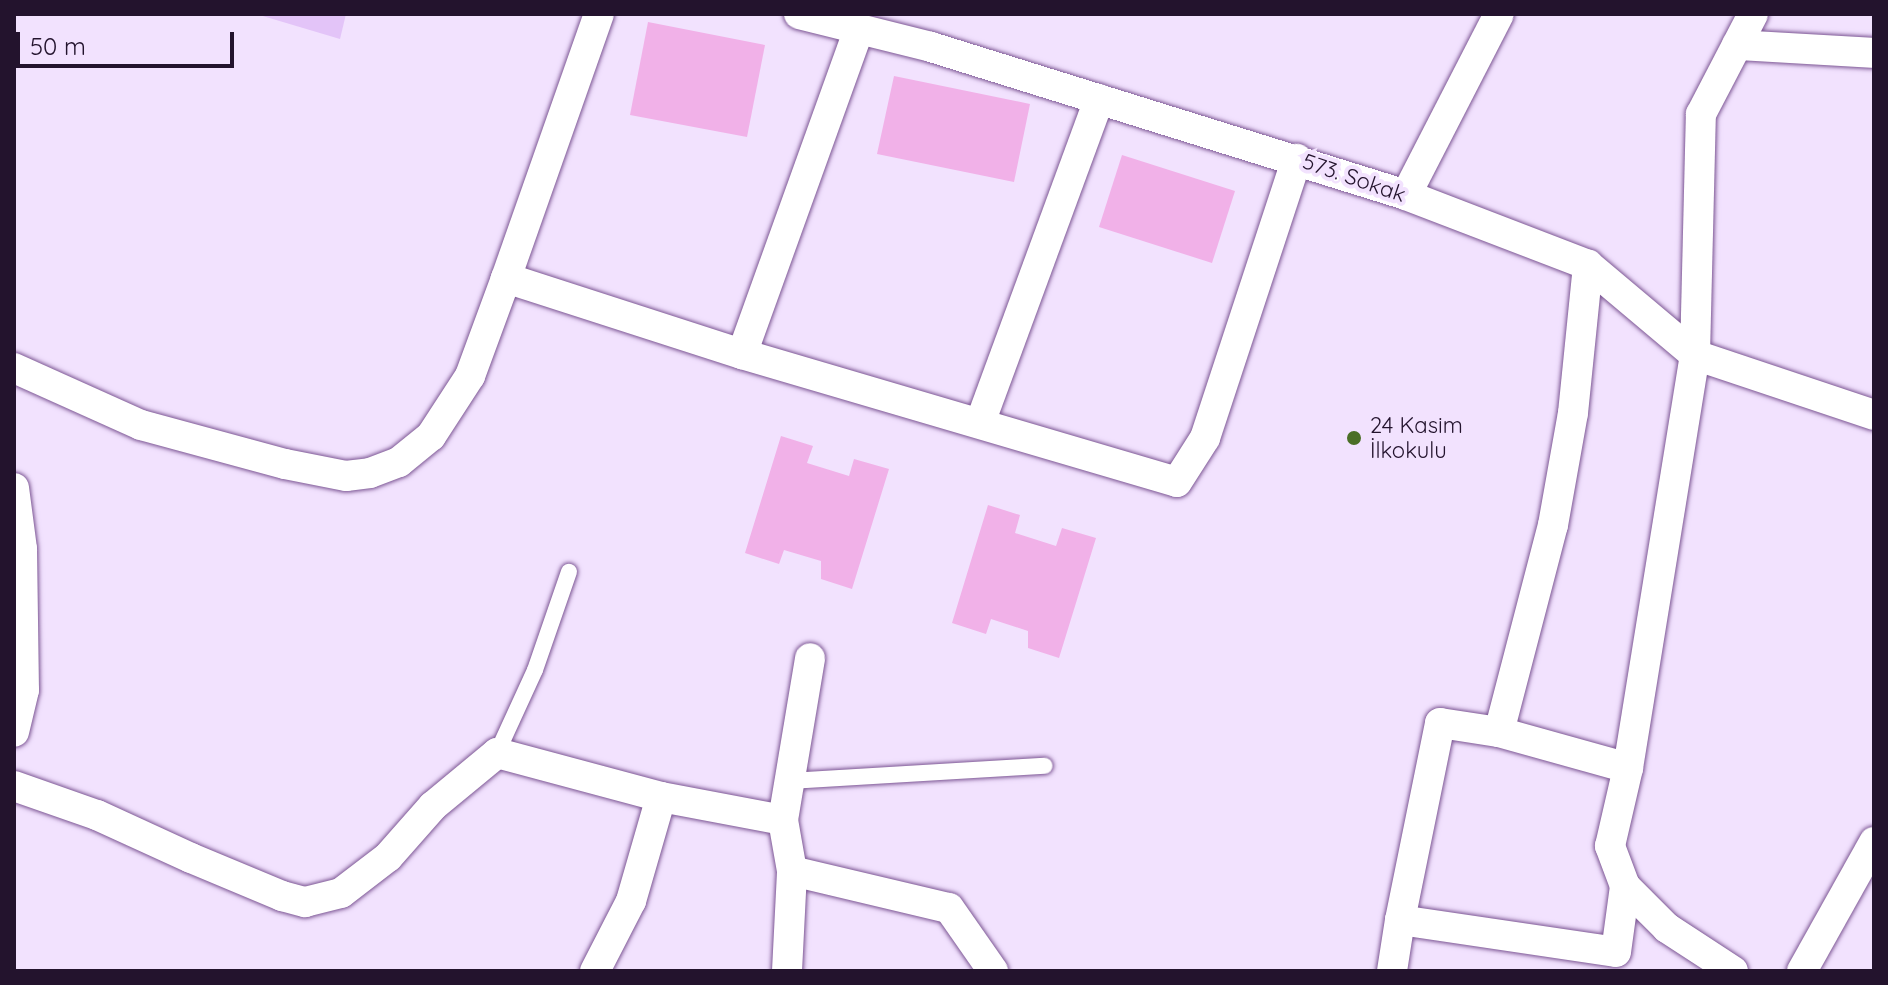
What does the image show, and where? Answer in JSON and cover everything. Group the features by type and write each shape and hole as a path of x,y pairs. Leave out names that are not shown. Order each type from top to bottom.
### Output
{"street":[{"path":"14,368 141,425 285,464 346,476 370,473 399,462 431,436 470,376 599,14"},
{"name":"573. Sokak","path":"799,14 931,47 1406,195 1588,265 1695,355 1874,415"},
{"path":"1406,195 1499,14"},
{"path":"1733,971 1667,928 1625,886 1610,846 1628,768 1695,355 1701,114 1753,14"},
{"path":"742,354 858,31"},
{"path":"1737,45 1874,53"},
{"path":"980,423 1099,99"},
{"path":"506,278 742,354 1177,482 1205,438 1297,159"},
{"path":"1499,732 1553,525 1573,413 1588,265"},
{"path":"14,488 22,549 24,690 14,732"},
{"path":"787,971 792,871 783,820 810,658"},
{"path":"1392,971 1440,723 1499,732 1628,768"},
{"path":"14,786 97,815 282,896 317,902 341,893 388,857 433,806 497,753 661,797 783,820"},
{"path":"595,971 631,901 661,797"},
{"path":"1802,971 1874,842"},
{"path":"792,871 949,908 993,971"},
{"path":"1400,920 1616,952 1625,886"}],"lane":[{"path":"497,753 535,670 569,572"},
{"path":"789,781 1045,766"}],"shaded area":[{"path":"256,14 346,14 340,39"}],"building":[{"path":"648,22 765,45 747,137 630,115"},
{"path":"894,76 1030,104 1014,182 877,154"},
{"path":"1122,155 1235,191 1212,263 1099,227"},
{"path":"781,436 813,446 807,463 849,476 854,459 889,469 852,589 821,579 821,561 784,550 779,564 745,553"},
{"path":"988,505 1020,515 1015,533 1056,546 1062,528 1096,538 1059,658 1028,648 1028,631 991,619 986,634 952,623"}],"place":[{"name":"24 Kasim İlkokulu","path":"1354,438"}]}
